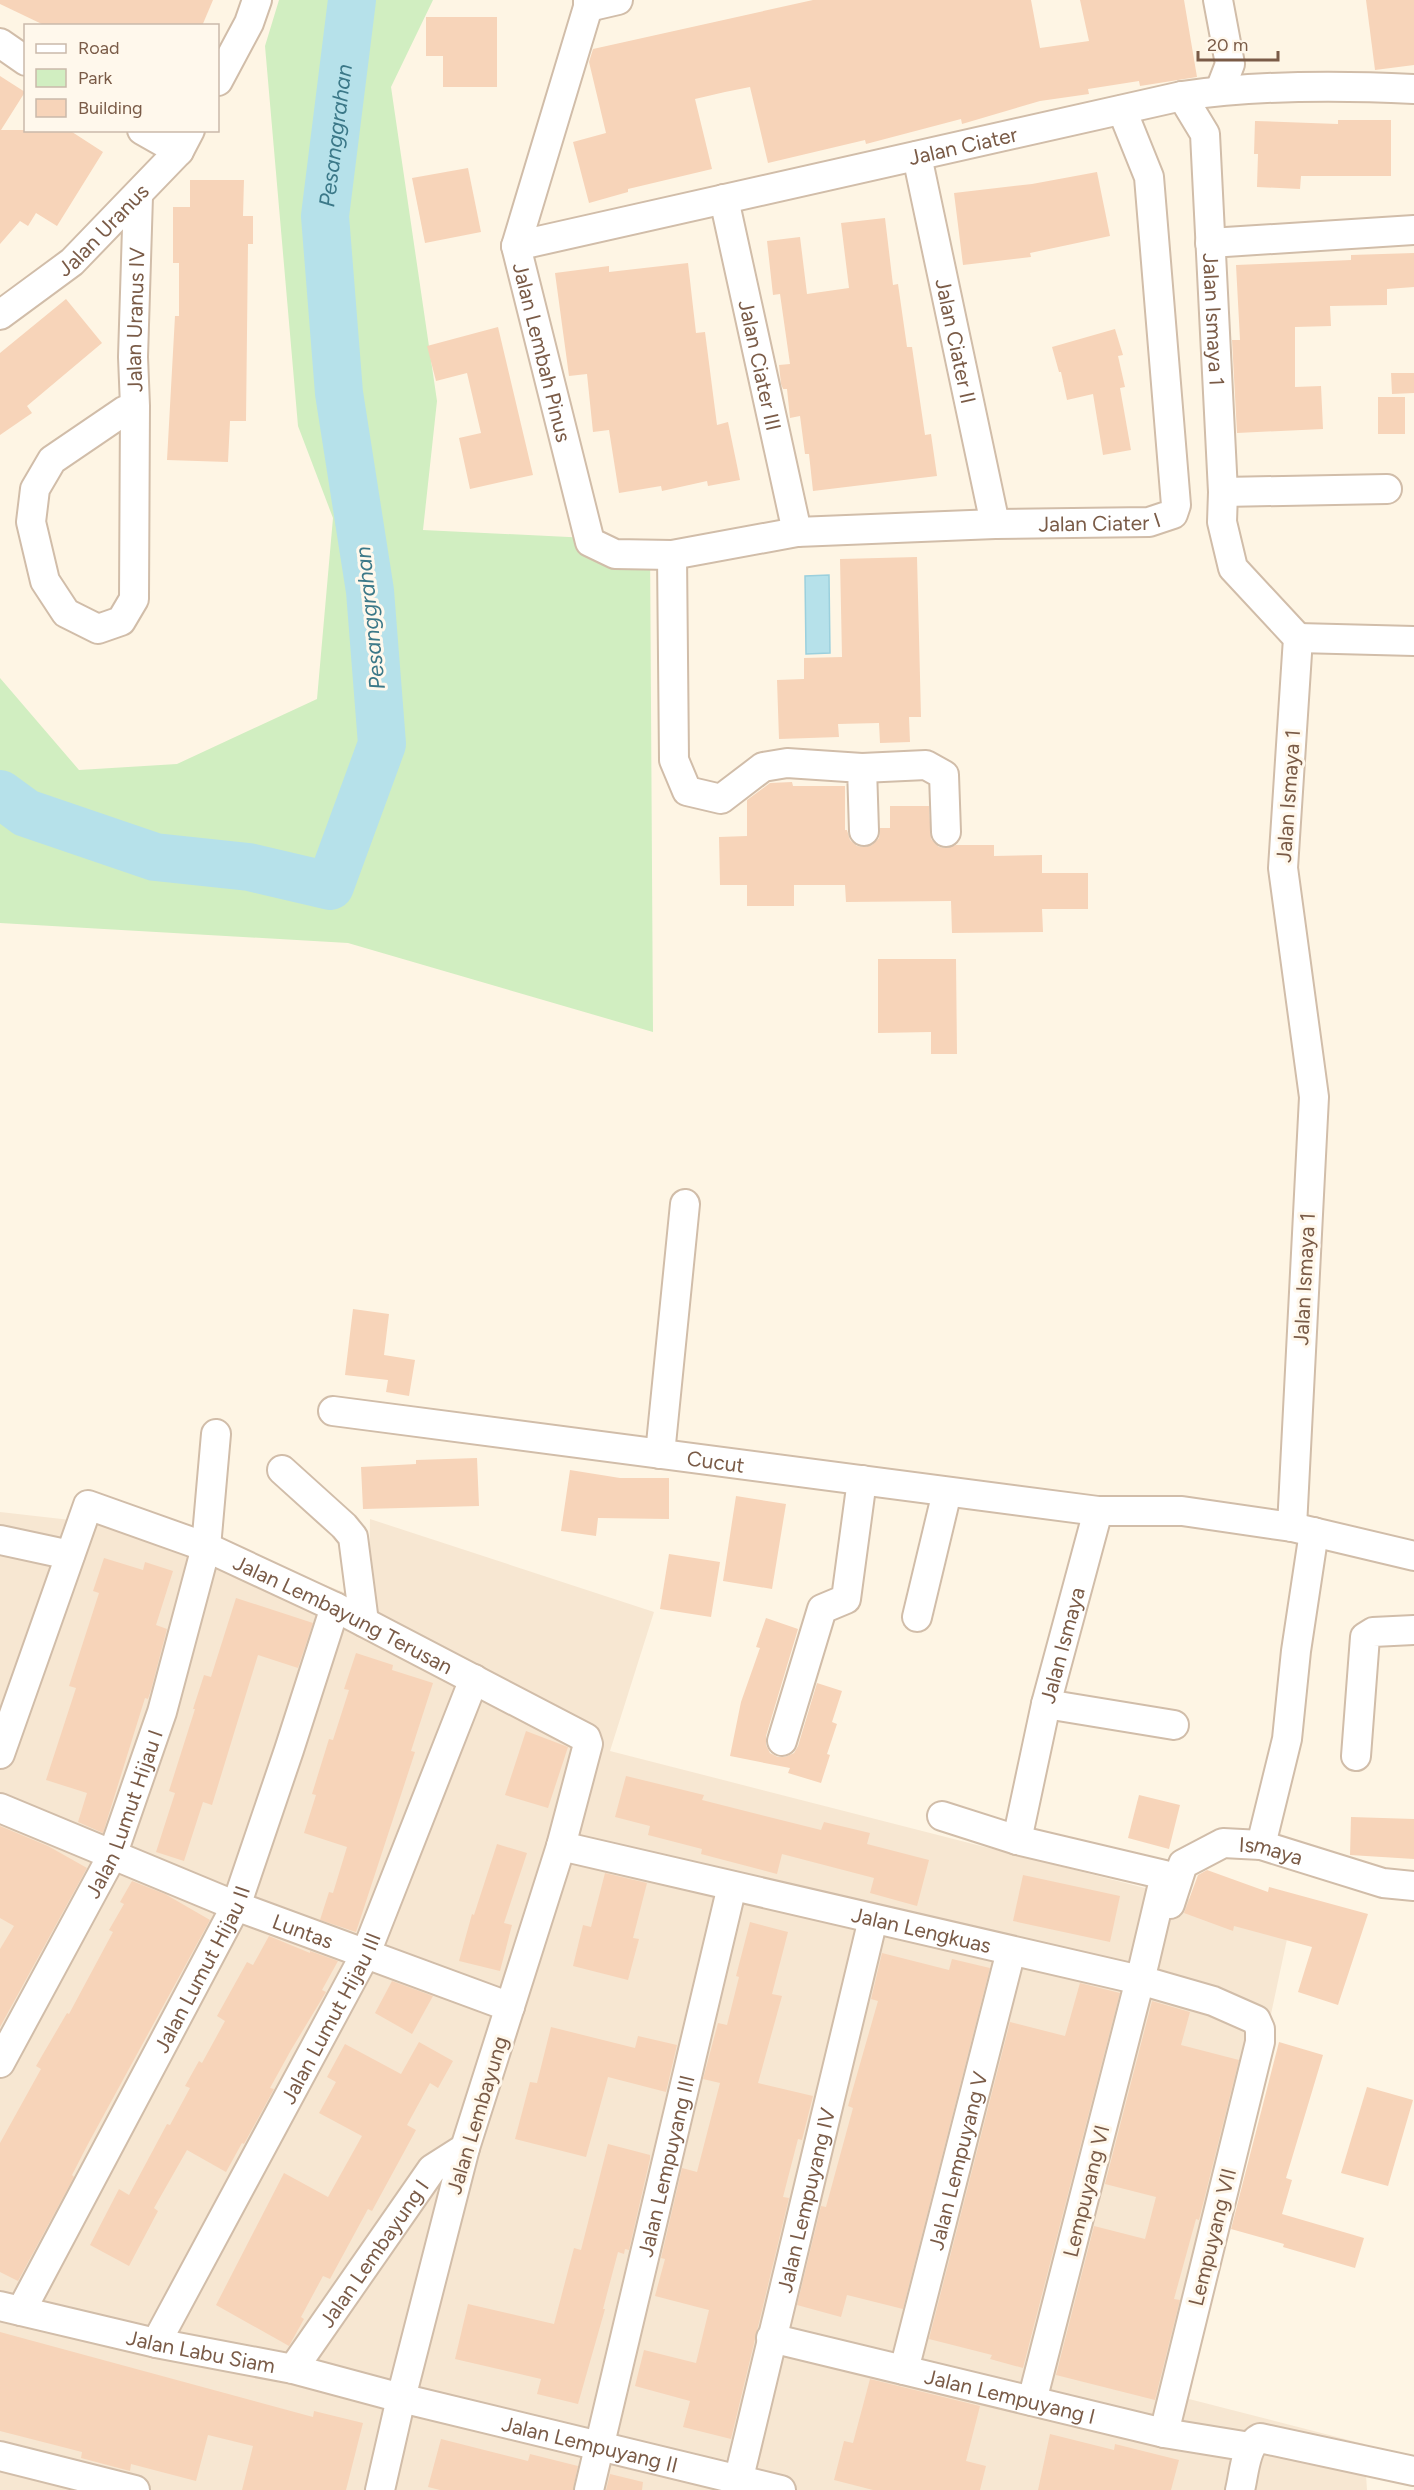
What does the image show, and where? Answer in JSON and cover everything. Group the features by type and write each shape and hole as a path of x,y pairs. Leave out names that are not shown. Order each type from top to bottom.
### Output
{"street":[{"path":"219,79 249,23 257,0"},
{"path":"588,3 618,0"},
{"path":"1218,0 1230,64 1220,90"},
{"name":"Jalan Lembah Pinus","path":"588,3 516,246 590,542 615,554"},
{"path":"0,43 24,60"},
{"name":"Jalan Ciater","path":"516,246 1182,96 1220,90 1355,86 1414,89"},
{"name":"Jalan Ismaya 1","path":"1182,96 1205,134 1223,492 1222,522 1233,568 1298,638 1283,868 1314,1096 1303,1530 1296,1651 1287,1739 1261,1845"},
{"name":"Jalan Ciater I","path":"615,554 672,555 798,532 995,524 1149,522 1173,514 1176,505 1149,177 1122,110"},
{"path":"150,132 184,141"},
{"name":"Jalan Uranus","path":"0,315 72,262 138,196 184,141"},
{"name":"Jalan Ciater II","path":"917,156 995,524"},
{"name":"Jalan Uranus IV","path":"135,406 124,411 52,460 35,489 31,522 45,581 66,613 98,629 121,621 134,598 135,406 133,357 138,196"},
{"name":"Jalan Ciater III","path":"724,199 798,532"},
{"path":"1210,243 1414,230"},
{"path":"1223,492 1387,489"},
{"path":"672,555 674,760 687,791 721,799 763,767 787,763 862,768 926,765 944,775 946,832"},
{"path":"1298,638 1414,641"},
{"path":"862,768 864,831"},
{"path":"660,1454 685,1204"},
{"name":"Cucut","path":"333,1412 1098,1511"},
{"name":"Jalan Lumut Hijau I","path":"0,2063 112,1856 162,1712 206,1547 216,1434"},
{"path":"282,1470 344,1526 353,1537 364,1622"},
{"path":"782,1742 822,1609 846,1599 862,1480"},
{"path":"917,1617 947,1492"},
{"name":"Jalan Lembayung Terusan","path":"70,1555 88,1505 206,1547 335,1607 581,1734 588,1744"},
{"path":"1098,1511 1182,1511 1303,1530 1414,1556"},
{"name":"Jalan Ismaya","path":"1017,1840 1046,1704 1098,1511"},
{"path":"0,1540 70,1555 0,1754"},
{"name":"Jalan Lumut Hijau II","path":"11,2309 236,1906 290,1750 335,1607"},
{"path":"1356,1756 1365,1637 1373,1632 1414,1630"},
{"name":"Jalan Lumut Hijau III","path":"156,2343 366,1953 474,1679"},
{"path":"1046,1704 1174,1725"},
{"name":"Jalan Lembayung","path":"380,2490 400,2398 465,2148 561,1846 588,1744"},
{"name":"Luntas","path":"0,1808 236,1906 510,2007"},
{"path":"942,1816 1017,1840 1165,1875 1140,1980"},
{"name":"Ismaya","path":"1159,1903 1170,1904 1183,1864 1223,1843 1261,1845 1383,1883 1414,1886"},
{"name":"Jalan Lengkuas","path":"561,1846 1140,1980 1213,2001 1253,2018 1260,2029 1260,2042"},
{"name":"Jalan Lempuyang III","path":"590,2490 598,2446 732,1886"},
{"name":"Jalan Lempuyang IV","path":"737,2485 873,1919"},
{"name":"Jalan Lempuyang V","path":"904,2370 1011,1951"},
{"name":"Lempuyang VI","path":"1032,2401 1140,1980"},
{"name":"Lempuyang VII","path":"1164,2433 1260,2042"},
{"name":"Jalan Lembayung I","path":"293,2369 432,2169 465,2148"},
{"name":"Jalan Labu Siam","path":"11,2309 156,2343 293,2369 400,2398"},
{"name":"Jalan Lempuyang I","path":"771,2338 1164,2433 1250,2447"},
{"name":"Jalan Lempuyang II","path":"400,2398 598,2446 737,2485 781,2490"},
{"path":"1240,2490 1250,2447 1255,2440 1260,2438 1414,2471"},
{"path":"0,2456 72,2482 135,2490"}],"shaded area":[{"path":"0,1512 194,1534 369,1602 370,1519 654,1612 610,1751 1290,1925 1189,2399 1364,2444 1367,2490 0,2490"}],"green space":[{"path":"279,0 433,0 391,87 437,401 423,530 650,541 653,1032 348,943 0,923 0,678 79,770 177,764 317,699 333,518 298,426 265,46"}],"water":[{"path":"829,575 830,653 806,654 805,576"}],"building":[{"path":"0,0 213,0 203,24 42,24 0,4"},
{"path":"813,0 1031,0 1040,48 1089,41 1080,0 1184,0 1197,77 1140,86 1139,81 1088,89 1089,94 1040,101 962,124 961,119 866,144 865,140 768,163 750,87 725,92 695,99 712,169 628,189 628,192 589,203 573,142 606,133 589,62 593,49"},
{"path":"1366,0 1414,0 1414,65 1375,70"},
{"path":"426,17 497,17 497,87 443,87 443,56 426,56"},
{"path":"0,76 24,91 1,130 72,132 103,152 57,226 36,213 28,226 20,221 0,244"},
{"path":"1338,120 1391,120 1391,176 1301,176 1300,189 1257,187 1258,154 1254,154 1255,121 1338,124"},
{"path":"468,168 481,232 425,243 412,178"},
{"path":"1097,172 1110,236 1030,253 1031,257 963,265 954,193 1032,184"},
{"path":"190,180 244,180 243,216 253,216 253,244 248,244 246,421 230,421 228,462 167,460 175,316 179,316 179,263 173,263 173,207 190,207"},
{"path":"885,218 893,285 898,284 907,347 912,347 925,435 931,434 937,476 813,491 809,454 805,454 800,416 790,418 787,389 783,389 781,384 779,365 790,364 780,294 773,295 767,241 800,237 807,294 849,288 841,223"},
{"path":"1414,253 1414,287 1387,289 1387,305 1330,306 1331,326 1295,327 1295,387 1321,386 1323,429 1237,433 1232,340 1240,340 1236,265 1351,260 1351,255"},
{"path":"688,263 696,333 705,332 717,425 728,422 740,480 708,486 707,481 662,491 661,486 619,493 609,430 593,432 587,374 569,376 555,273 609,266 609,272"},
{"path":"66,299 102,343 27,406 32,413 0,435 0,353"},
{"path":"498,327 533,475 470,489 459,438 481,433 467,373 436,381 427,346"},
{"path":"1115,329 1123,355 1118,356 1125,387 1120,388 1131,450 1103,455 1093,394 1067,400 1061,372 1059,372 1052,347"},
{"path":"1391,373 1414,373 1414,393 1392,394"},
{"path":"1378,397 1405,397 1405,434 1378,434"},
{"path":"917,557 921,717 909,717 910,742 880,743 879,723 838,724 839,737 779,739 777,680 804,679 804,658 842,657 840,559"},
{"path":"792,782 793,786 845,786 845,830 850,840 857,846 872,845 879,838 880,828 890,828 890,806 929,806 931,839 939,847 994,845 994,856 1042,855 1042,873 1088,873 1088,909 1042,909 1043,932 952,933 951,901 846,902 845,885 794,885 794,906 747,906 747,885 720,885 719,837 747,836 747,800 770,783"},
{"path":"878,959 956,959 957,1054 931,1054 931,1032 878,1033"},
{"path":"353,1309 389,1314 384,1355 415,1360 409,1396 386,1392 388,1380 345,1375"},
{"path":"477,1458 479,1506 363,1509 361,1467 416,1464 416,1460"},
{"path":"570,1470 620,1478 669,1478 669,1519 598,1518 596,1536 561,1531"},
{"path":"736,1496 786,1504 772,1589 723,1581"},
{"path":"669,1554 720,1562 711,1617 660,1609"},
{"path":"104,1558 143,1570 145,1562 173,1571 156,1625 167,1629 151,1690 148,1699 145,1698 103,1833 78,1822 87,1793 46,1780 76,1688 69,1686 99,1593 93,1591"},
{"path":"236,1598 313,1623 298,1668 258,1655 212,1805 203,1802 184,1861 156,1852 175,1793 169,1791 195,1709 193,1709 204,1675 211,1677"},
{"path":"766,1618 798,1629 766,1736 766,1745 770,1753 778,1757 785,1757 794,1753 817,1683 842,1691 832,1722 837,1724 821,1783 788,1773 790,1768 730,1756 741,1702 760,1648 756,1647"},
{"path":"356,1653 393,1665 392,1670 433,1683 411,1751 415,1752 356,1932 320,1920 329,1892 333,1893 347,1847 304,1833 316,1795 312,1794 329,1739 333,1740 349,1690 344,1689"},
{"path":"526,1731 568,1747 548,1808 505,1795"},
{"path":"626,1776 704,1795 702,1800 821,1830 824,1822 870,1833 867,1844 929,1860 917,1906 870,1893 874,1878 782,1854 777,1874 701,1854 702,1849 648,1835 650,1826 615,1817"},
{"path":"1139,1795 1180,1805 1169,1849 1128,1838"},
{"path":"1351,1817 1414,1819 1414,1859 1350,1855"},
{"path":"0,1826 48,1846 87,1868 0,2027 0,1949 14,1926 0,1918"},
{"path":"497,1844 527,1853 504,1923 512,1925 500,1971 459,1961 472,1914 474,1915"},
{"path":"1207,1870 1268,1892 1269,1887 1368,1914 1338,2005 1298,1992 1312,1947 1234,1926 1233,1931 1184,1913 1198,1875"},
{"path":"605,1873 647,1883 633,1938 639,1939 628,1980 573,1966 583,1925 591,1927"},
{"path":"1023,1875 1120,1896 1110,1942 1013,1921"},
{"path":"132,1881 165,1894 210,1920 88,2144 72,2175 74,2177 18,2281 0,2272 0,2143 41,2069 36,2066 67,2013 69,2014 113,1932 109,1930 124,1904 120,1902"},
{"path":"750,1922 788,1932 772,1994 782,1996 758,2083 813,2096 802,2140 798,2139 783,2197 789,2198 731,2439 683,2427 690,2401 635,2386 644,2350 696,2363 709,2310 655,2296 665,2259 661,2258 682,2168 697,2172 720,2083 703,2079 718,2023 727,2025 739,1977 736,1976"},
{"path":"269,1936 310,1953 310,1951 338,1961 322,1990 326,1992 291,2050 270,2088 274,2089 226,2172 187,2150 154,2208 158,2211 129,2266 90,2245 119,2189 129,2195 167,2124 170,2125 190,2088 185,2086 199,2061 202,2063 225,2021 217,2016 247,1962 253,1965"},
{"path":"882,1953 949,1970 952,1959 990,1968 903,2309 847,2295 841,2317 797,2305 821,2206 826,2207 853,2108 848,2106 878,2001 871,1999"},
{"path":"392,1981 433,1996 412,2034 375,2013"},
{"path":"1080,1983 1120,1993 1023,2368 990,2359 992,2355 929,2339 1010,2022 1065,2036"},
{"path":"1152,2001 1190,2012 1181,2045 1239,2060 1199,2220 1196,2219 1174,2299 1180,2300 1155,2400 1056,2375 1094,2226 1145,2239 1156,2197 1105,2184"},
{"path":"551,2027 635,2048 638,2036 677,2045 666,2092 608,2077 586,2157 515,2139 530,2082 537,2083"},
{"path":"419,2042 453,2061 438,2088 430,2083 407,2125 416,2130 372,2211 368,2209 330,2279 323,2276 301,2317 304,2319 289,2346 216,2305 284,2173 328,2197 362,2136 319,2113 336,2082 327,2077 345,2044 401,2074"},
{"path":"1279,2042 1323,2055 1286,2178 1292,2180 1282,2214 1364,2238 1355,2268 1231,2229"},
{"path":"1367,2087 1413,2100 1388,2186 1341,2173"},
{"path":"608,2144 650,2155 650,2159 629,2250 625,2249 624,2254 618,2252 603,2309 605,2309 578,2404 537,2394 541,2379 455,2359 468,2304 554,2324 574,2248 581,2250"},
{"path":"0,2332 313,2417 314,2411 363,2423 346,2490 242,2490 253,2446 208,2435 196,2481 131,2464 130,2471 81,2458 82,2452 0,2431"},
{"path":"870,2379 980,2406 966,2461 986,2466 980,2490 873,2490 834,2480 844,2441 853,2443"},
{"path":"1050,2434 1114,2450 1115,2444 1179,2460 1171,2490 1038,2490"},
{"path":"441,2439 528,2461 530,2454 578,2466 573,2490 440,2490 428,2487"},
{"path":"610,2474 643,2482 642,2490 606,2490"}],"waterway":[{"name":"Pesanggrahan","path":"0,794 26,813 155,857 249,867 330,886 382,744 370,591 339,393 325,216 352,0"}]}
